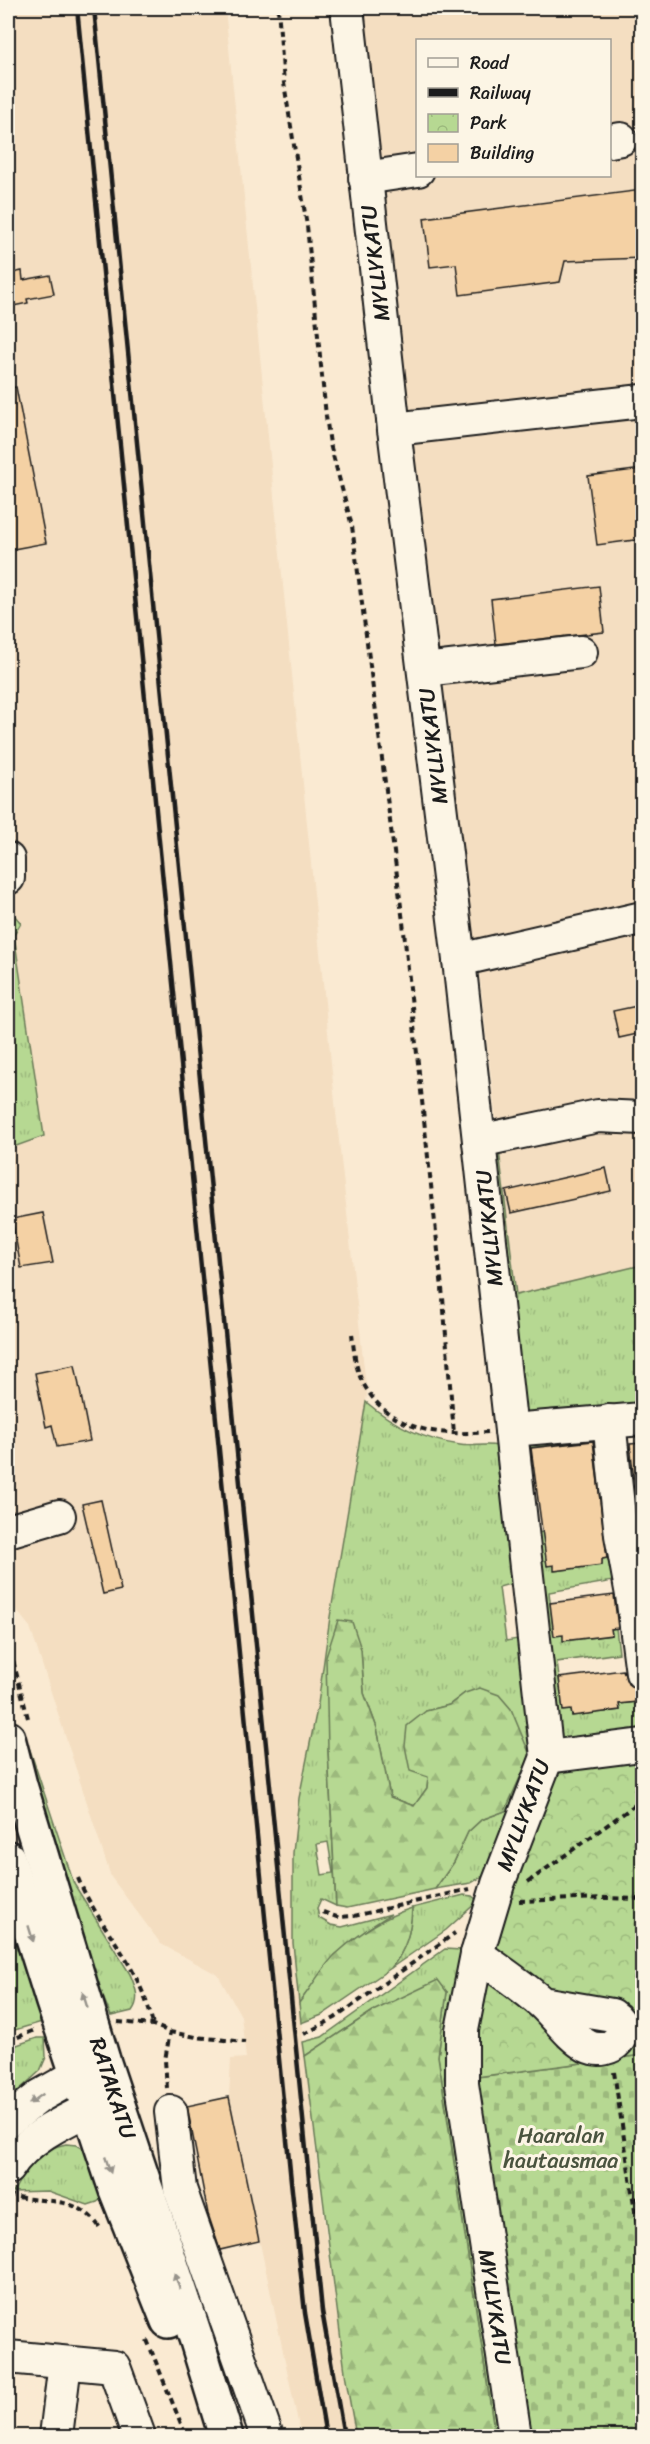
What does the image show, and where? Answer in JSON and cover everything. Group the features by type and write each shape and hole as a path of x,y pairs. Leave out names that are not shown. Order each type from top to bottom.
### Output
{"main road":[{"name":"RATAKATU","path":"19,1732 20,1785 90,2067"},
{"name":"RATAKATU","path":"8,1858 90,2067 226,2436"},
{"name":"RATAKATU","path":"103,2102 116,2190 167,2316 221,2436"}],"street":[{"name":"MYLLYKATU","path":"347,8 394,429 459,960 547,1757 493,1896 477,1954 462,2030 462,2084 515,2436"},
{"path":"365,178 416,170"},
{"path":"394,429 642,401"},
{"path":"424,670 581,652"},
{"path":"8,859 8,878"},
{"path":"459,960 642,918"},
{"path":"479,1141 598,1116 642,1118"},
{"path":"511,1430 642,1419"},
{"path":"609,1421 621,1535 632,1595 642,1673"},
{"path":"8,1531 59,1515"},
{"path":"547,1757 642,1745"},
{"path":"477,1954 542,2003 579,2041 588,2047 607,2049"},
{"path":"8,2121 40,2096 90,2067"},
{"path":"8,2168 23,2149 103,2102"},
{"path":"171,2112 180,2189 267,2436"},
{"path":"8,2357 114,2367 140,2436"},
{"path":"56,2436 65,2362"}],"path":[{"path":"278,8 284,83 307,226 326,416 330,444 352,526 403,922 443,1298 454,1434"},
{"path":"352,1334 356,1363 363,1382 381,1409 402,1422 430,1431 454,1434 511,1430"},
{"path":"8,1641 19,1732"},
{"path":"74,1867 88,1901 135,1975 150,2011 153,2025"},
{"path":"323,1912 337,1917 354,1916 432,1896 493,1896 506,1903 528,1900 642,1899"},
{"path":"114,2022 153,2025 170,2032 245,2042"},
{"path":"8,2041 42,2028"},
{"path":"170,2032 165,2073 171,2112"},
{"path":"607,2049 616,2080 642,2258"},
{"path":"8,2194 16,2197 60,2200 83,2212 99,2225 104,2235"},
{"path":"634,2199 642,2198"},
{"path":"147,2337 186,2436"}],"shaded area":[{"path":"8,8 225,8 338,1132 367,1395 330,1617 309,1848 299,2003 320,2191 356,2436 301,2436 229,2097 231,2059 246,2058 241,2016 218,1975 161,1944 111,1877 30,1627 8,1600 8,1149 43,1137 14,935 20,923 8,908"},
{"path":"348,8 642,8 642,1265 516,1295 480,980 390,379"}],"green space":[{"path":"8,908 21,923 14,935 44,1136 8,1149"},
{"path":"499,1150 516,1295 642,1265 642,1410 525,1414 489,1152"},
{"path":"366,1402 398,1424 434,1439 460,1445 498,1446 517,1582 499,1587 506,1641 524,1638 536,1751 488,1881 483,1876 471,1883 435,1889 454,1862 468,1832 481,1820 505,1811 465,1693 449,1705 426,1711 427,1788 414,1806 390,1797 377,1728 364,1693 361,1649 328,1750 336,1906 321,1899 317,1908 319,1918 331,1925 342,1927 391,1914 335,1955 299,2003 293,1943 293,1853 299,1798 318,1704 330,1617","holes":["328,1842 333,1873 322,1875 317,1844"]},
{"path":"588,1432 589,1440 530,1448 532,1460 527,1460 527,1445 531,1440"},
{"path":"543,1532 547,1565 554,1565 555,1571 602,1565 602,1559 610,1558 619,1580 549,1592 554,1636 563,1635 564,1641 612,1635 611,1629 616,1628 619,1653 557,1662 563,1710 571,1710 572,1716 620,1710 619,1704 637,1702 640,1736 565,1744 561,1738 536,1533"},
{"path":"338,1620 352,1622 361,1649 364,1693 377,1728 390,1797 414,1806 427,1788 428,1777 410,1771 405,1746 407,1726 426,1711 449,1705 465,1693 480,1688 499,1695 511,1709 530,1755 505,1811 481,1820 468,1832 454,1862 435,1889 347,1908 336,1906 328,1750 326,1657"},
{"path":"30,1750 74,1884 132,1979 137,1997 132,2011 111,2016 85,1954 27,1753"},
{"path":"642,1756 642,2055 469,2078 492,1948 548,1781 560,1770"},
{"path":"464,1895 472,1896 478,1901 446,1930 391,1968 407,1940 412,1908"},
{"path":"8,1906 41,2005 42,2022 8,2032"},
{"path":"412,1908 407,1940 391,1968 322,2015 301,2023 299,2003 331,1959 371,1927"},
{"path":"445,1949 461,1950 466,1956 507,2436 495,2436 438,2056 447,1992 373,2011 305,2056 303,2042 322,2037"},
{"path":"438,1980 447,1992 438,2056 495,2436 356,2436 346,2380 305,2056 373,2011"},
{"path":"37,2038 45,2038 46,2057 40,2071 8,2100 8,2048"},
{"name":"Haaralan hautausmaa","path":"642,2055 642,2436 522,2436 468,2078"},
{"path":"66,2144 77,2145 89,2152 104,2197 88,2205 48,2191 13,2192 28,2168 40,2155"}],"building":[{"path":"642,190 642,258 565,261 560,282 460,295 456,264 430,267 424,218"},
{"path":"22,271 23,280 50,275 54,294 27,299 28,303 8,307 8,274"},
{"path":"16,387 46,543 8,550 8,388"},
{"path":"642,469 642,539 597,545 588,476"},
{"path":"599,586 604,632 496,644 491,599"},
{"path":"642,1005 642,1033 619,1038 613,1011"},
{"path":"606,1168 611,1191 511,1213 506,1191"},
{"path":"43,1213 53,1263 21,1268 12,1219"},
{"path":"75,1365 90,1441 57,1447 52,1425 46,1427 35,1373"},
{"path":"593,1441 607,1558 602,1559 602,1565 554,1571 554,1565 547,1566 531,1448"},
{"path":"642,1443 642,1552 630,1444"},
{"path":"101,1500 121,1590 103,1594 82,1504"},
{"path":"614,1595 618,1628 611,1629 612,1635 563,1641 563,1635 554,1636 550,1603"},
{"path":"623,1670 628,1684 640,1690 636,1690 637,1702 619,1704 620,1710 572,1716 571,1710 563,1711 559,1678"},
{"path":"229,2097 259,2241 220,2250 208,2214 187,2106"}],"railway":[{"path":"77,8 291,2181 305,2313 326,2436"},
{"path":"94,8 322,2311 344,2436"}]}
